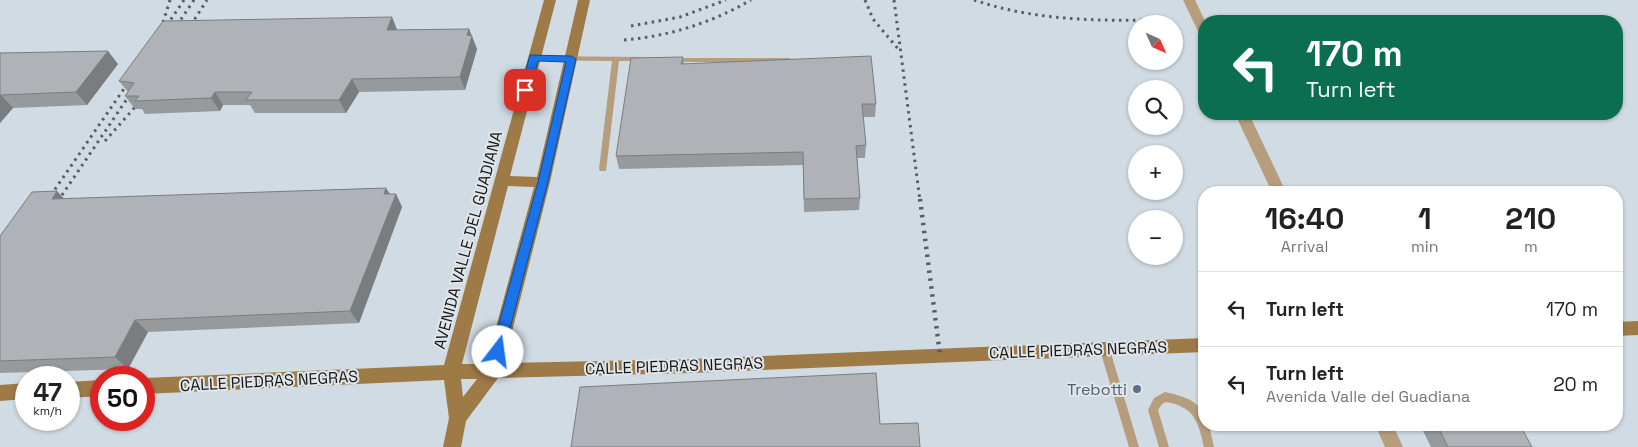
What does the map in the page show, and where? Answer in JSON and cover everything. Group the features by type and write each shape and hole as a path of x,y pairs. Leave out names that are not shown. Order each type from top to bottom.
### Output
{"main road":[{"name":"AVENIDA VALLE DEL GUADIANA","path":"452,372 550,0"},
{"path":"458,418 493,371 543,182 584,0"},
{"path":"502,181 543,182"},
{"path":"1623,329 1638,328"},
{"name":"CALLE PIEDRAS NEGRAS","path":"155,386 452,372 1198,345"},
{"path":"452,372 458,418 452,447"},
{"path":"0,393 15,392"}],"street":[{"path":"1189,0 1198,19"},
{"path":"1245,120 1276,186"},
{"path":"1387,431 1394,447"}],"lane":[{"path":"534,58 646,60"},
{"path":"604,169 616,59"},
{"path":"665,60 802,60"},
{"path":"1105,350 1134,447"},
{"path":"1164,447 1153,410 1158,401 1165,397 1190,404 1198,412"},
{"path":"1206,431 1209,447"}],"shaded area":[{"path":"0,0 1638,0 1638,447 0,447"}],"building":[{"path":"392,17 387,30 469,29 467,35 472,36 460,77 352,79 339,100 246,100 252,92 215,92 211,98 135,101 139,96 125,96 134,83 119,81 163,21"},
{"path":"108,51 76,92 1,95 0,97 0,53"},
{"path":"871,56 876,104 862,104 866,145 856,146 860,198 804,199 803,152 616,156 631,58 683,57 681,64"},
{"path":"386,188 384,194 396,194 350,311 135,320 115,357 0,361 0,236 32,192 57,191 52,199"},
{"path":"876,373 880,424 918,423 920,447 571,447 580,387"},
{"path":"1440,431 1523,431 1532,447 1448,447"}],"railway":[{"path":"161,29 170,0"},
{"path":"163,31 184,0"},
{"path":"173,31 194,0"},
{"path":"187,31 207,0"},
{"path":"631,26 680,17 726,0"},
{"path":"624,40 674,32 690,27 721,15 751,0"},
{"path":"865,0 873,19 899,50"},
{"path":"894,0 920,201"},
{"path":"974,0 997,7 1044,16 1092,20 1128,20"},
{"path":"47,201 132,77"},
{"path":"58,201 135,87"},
{"path":"105,141 143,98"},
{"path":"54,207 59,199"},
{"path":"920,199 940,355"}],"place":[{"name":"Trebotti","path":"1137,389"}],"route":[{"path":"498,352 543,182 571,59 534,58 525,90"}]}
